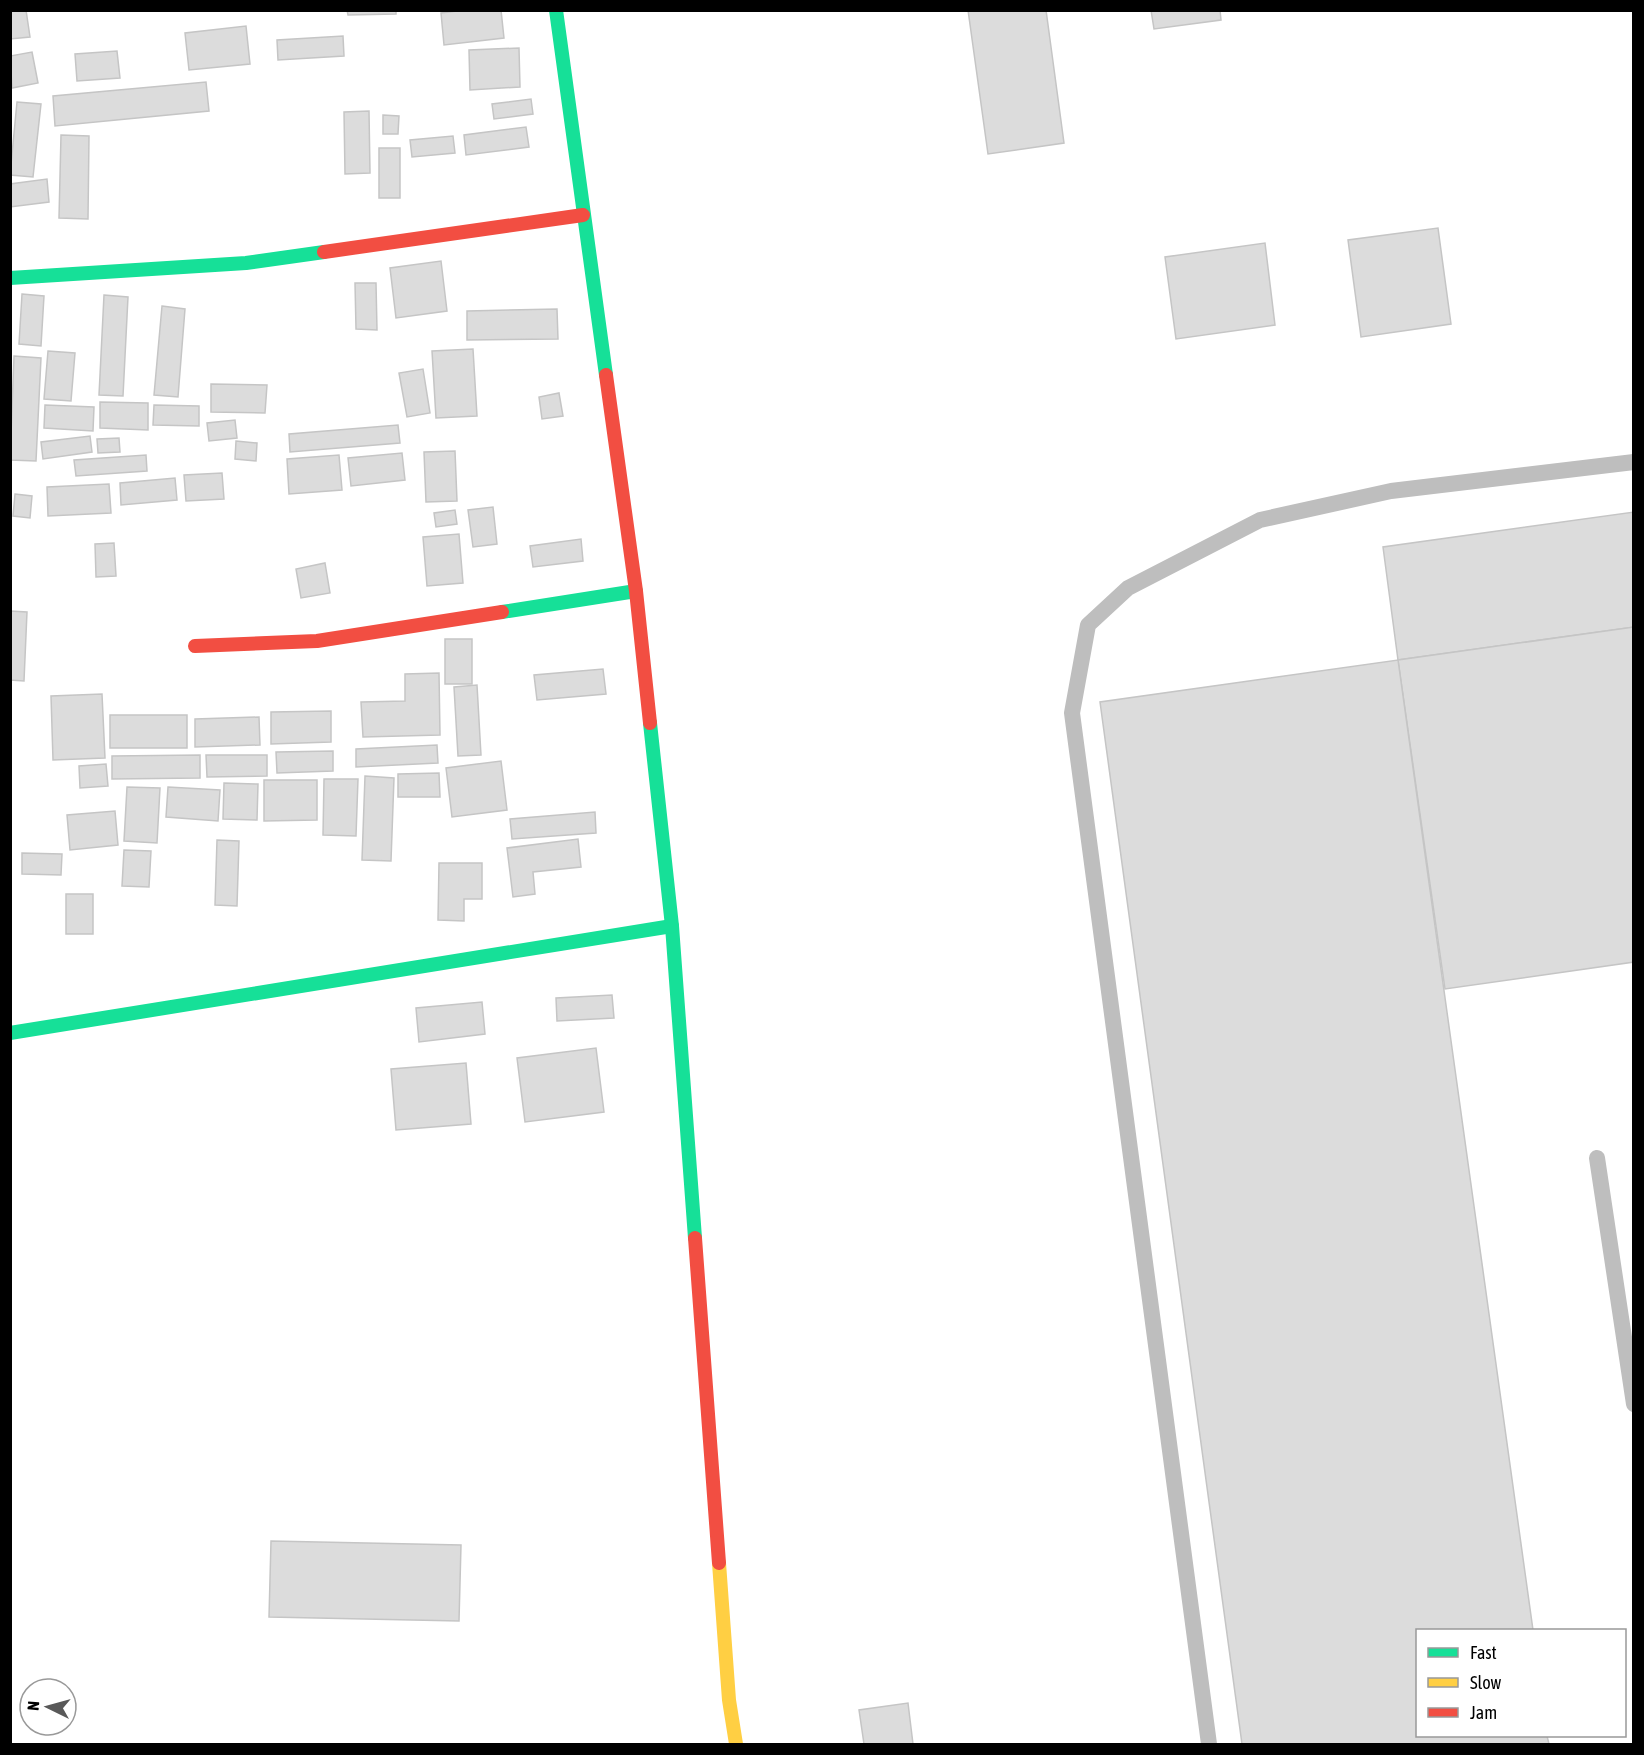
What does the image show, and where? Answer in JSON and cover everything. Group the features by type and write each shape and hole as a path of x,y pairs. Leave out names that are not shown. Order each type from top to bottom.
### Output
{"street":[{"path":"556,10 636,591 672,926 729,1700 736,1744"},
{"path":"10,279 246,263 583,215"},
{"path":"195,646 317,641 636,591"},
{"path":"10,1033 672,926"}],"lane":[{"path":"1209,1744 1072,713 1088,625 1128,588 1260,520 1391,491 1634,462"},
{"path":"1598,1158 1634,1404"}],"building":[{"path":"10,10 26,10 30,37 10,39"},
{"path":"347,10 396,10 396,14 348,15"},
{"path":"501,10 504,38 444,45 441,13"},
{"path":"968,10 1046,10 1064,143 988,154"},
{"path":"1151,10 1220,10 1221,20 1154,29"},
{"path":"246,26 250,64 189,70 185,33"},
{"path":"343,36 344,56 278,60 277,40"},
{"path":"519,48 520,87 470,90 469,50"},
{"path":"117,51 120,78 77,81 75,54"},
{"path":"32,52 38,83 12,88 10,56"},
{"path":"206,82 209,111 55,126 53,96"},
{"path":"531,99 533,114 494,119 492,104"},
{"path":"17,102 41,104 33,177 10,175"},
{"path":"369,111 370,173 345,174 344,112"},
{"path":"383,115 399,116 398,134 383,134"},
{"path":"526,127 529,147 466,155 464,135"},
{"path":"61,135 89,136 88,219 59,218"},
{"path":"453,136 455,153 412,157 410,140"},
{"path":"379,148 400,148 400,198 379,198"},
{"path":"47,179 49,202 10,207 10,184"},
{"path":"1438,228 1451,324 1361,337 1348,240"},
{"path":"1265,243 1275,325 1176,339 1165,257"},
{"path":"441,261 447,311 396,318 390,268"},
{"path":"355,283 376,283 377,330 356,329"},
{"path":"22,294 44,296 41,346 19,344"},
{"path":"104,295 128,297 123,396 99,395"},
{"path":"162,306 185,309 178,397 154,395"},
{"path":"557,309 558,339 467,340 467,311"},
{"path":"473,349 477,416 436,418 432,351"},
{"path":"48,351 75,353 71,401 44,399"},
{"path":"14,356 41,358 36,461 10,460"},
{"path":"423,369 430,413 407,417 399,373"},
{"path":"211,384 267,385 265,413 211,412"},
{"path":"559,393 563,416 542,419 539,397"},
{"path":"100,402 148,403 148,430 100,428"},
{"path":"45,405 94,407 93,431 44,428"},
{"path":"154,405 199,406 199,426 153,425"},
{"path":"235,420 237,438 209,441 207,423"},
{"path":"398,425 400,443 290,452 289,434"},
{"path":"90,436 92,452 43,459 41,442"},
{"path":"119,438 120,452 98,453 97,439"},
{"path":"236,441 257,443 256,461 235,459"},
{"path":"455,451 457,501 426,502 424,452"},
{"path":"402,453 405,480 351,486 348,458"},
{"path":"146,455 147,471 76,476 74,460"},
{"path":"339,455 342,490 289,494 287,459"},
{"path":"222,473 224,499 186,501 184,475"},
{"path":"175,478 177,500 121,505 120,483"},
{"path":"109,484 111,513 48,516 47,487"},
{"path":"15,494 32,496 30,518 13,516"},
{"path":"493,507 497,544 473,547 468,510"},
{"path":"455,510 457,524 436,527 434,513"},
{"path":"1634,512 1634,627 1398,660 1383,547"},
{"path":"459,534 463,583 427,586 423,537"},
{"path":"581,539 583,561 533,567 530,546"},
{"path":"114,543 116,576 96,577 95,544"},
{"path":"325,563 330,593 301,598 296,569"},
{"path":"10,611 27,612 24,681 10,680"},
{"path":"1634,627 1634,962 1445,989 1398,660"},
{"path":"445,639 472,639 472,684 445,684"},
{"path":"1398,660 1533,1629 1416,1629 1416,1737 1547,1737 1549,1744 1242,1744 1100,702"},
{"path":"603,669 606,694 537,700 534,675"},
{"path":"439,673 440,735 363,737 361,702 405,701 405,674"},
{"path":"477,685 481,755 458,756 454,687"},
{"path":"102,694 105,758 53,760 51,696"},
{"path":"331,711 331,742 271,744 271,712"},
{"path":"110,715 187,715 187,748 110,748"},
{"path":"259,717 260,745 195,747 195,719"},
{"path":"437,745 438,763 356,767 356,749"},
{"path":"333,751 333,771 277,773 276,752"},
{"path":"200,755 200,778 112,779 112,756"},
{"path":"206,755 267,755 267,776 207,777"},
{"path":"501,761 507,810 452,817 446,768"},
{"path":"106,764 108,786 80,788 79,766"},
{"path":"439,773 440,797 398,797 398,774"},
{"path":"365,776 394,778 391,861 362,860"},
{"path":"324,779 358,779 356,836 323,835"},
{"path":"264,780 317,780 317,820 264,821"},
{"path":"224,783 258,784 257,820 223,819"},
{"path":"127,787 160,788 157,843 124,841"},
{"path":"168,787 220,790 218,821 166,817"},
{"path":"115,811 118,845 70,850 67,815"},
{"path":"595,812 596,833 512,839 510,819"},
{"path":"578,839 581,867 533,872 535,894 513,897 507,848"},
{"path":"217,840 239,841 237,906 215,905"},
{"path":"124,850 151,851 149,887 122,886"},
{"path":"22,853 62,854 61,875 22,874"},
{"path":"439,863 482,863 482,899 464,899 464,921 438,920"},
{"path":"66,894 93,894 93,934 66,934"},
{"path":"612,995 614,1018 557,1021 556,998"},
{"path":"482,1002 485,1034 419,1042 416,1008"},
{"path":"596,1048 604,1112 525,1122 517,1058"},
{"path":"466,1063 471,1124 396,1130 391,1069"},
{"path":"271,1541 461,1545 459,1621 269,1617"},
{"path":"908,1703 913,1744 864,1744 859,1710"}],"traffic: fast":[{"path":"556,10 606,375"},
{"path":"10,278 246,263 324,252"},
{"path":"502,612 636,591"},
{"path":"650,723 672,926 695,1238"},
{"path":"10,1033 672,926"}],"traffic: slow":[{"path":"719,1563 729,1700 736,1744"}],"traffic: jam":[{"path":"324,252 583,215"},
{"path":"606,375 636,591 650,723"},
{"path":"195,646 317,641 502,612"},
{"path":"695,1238 719,1563"}]}
